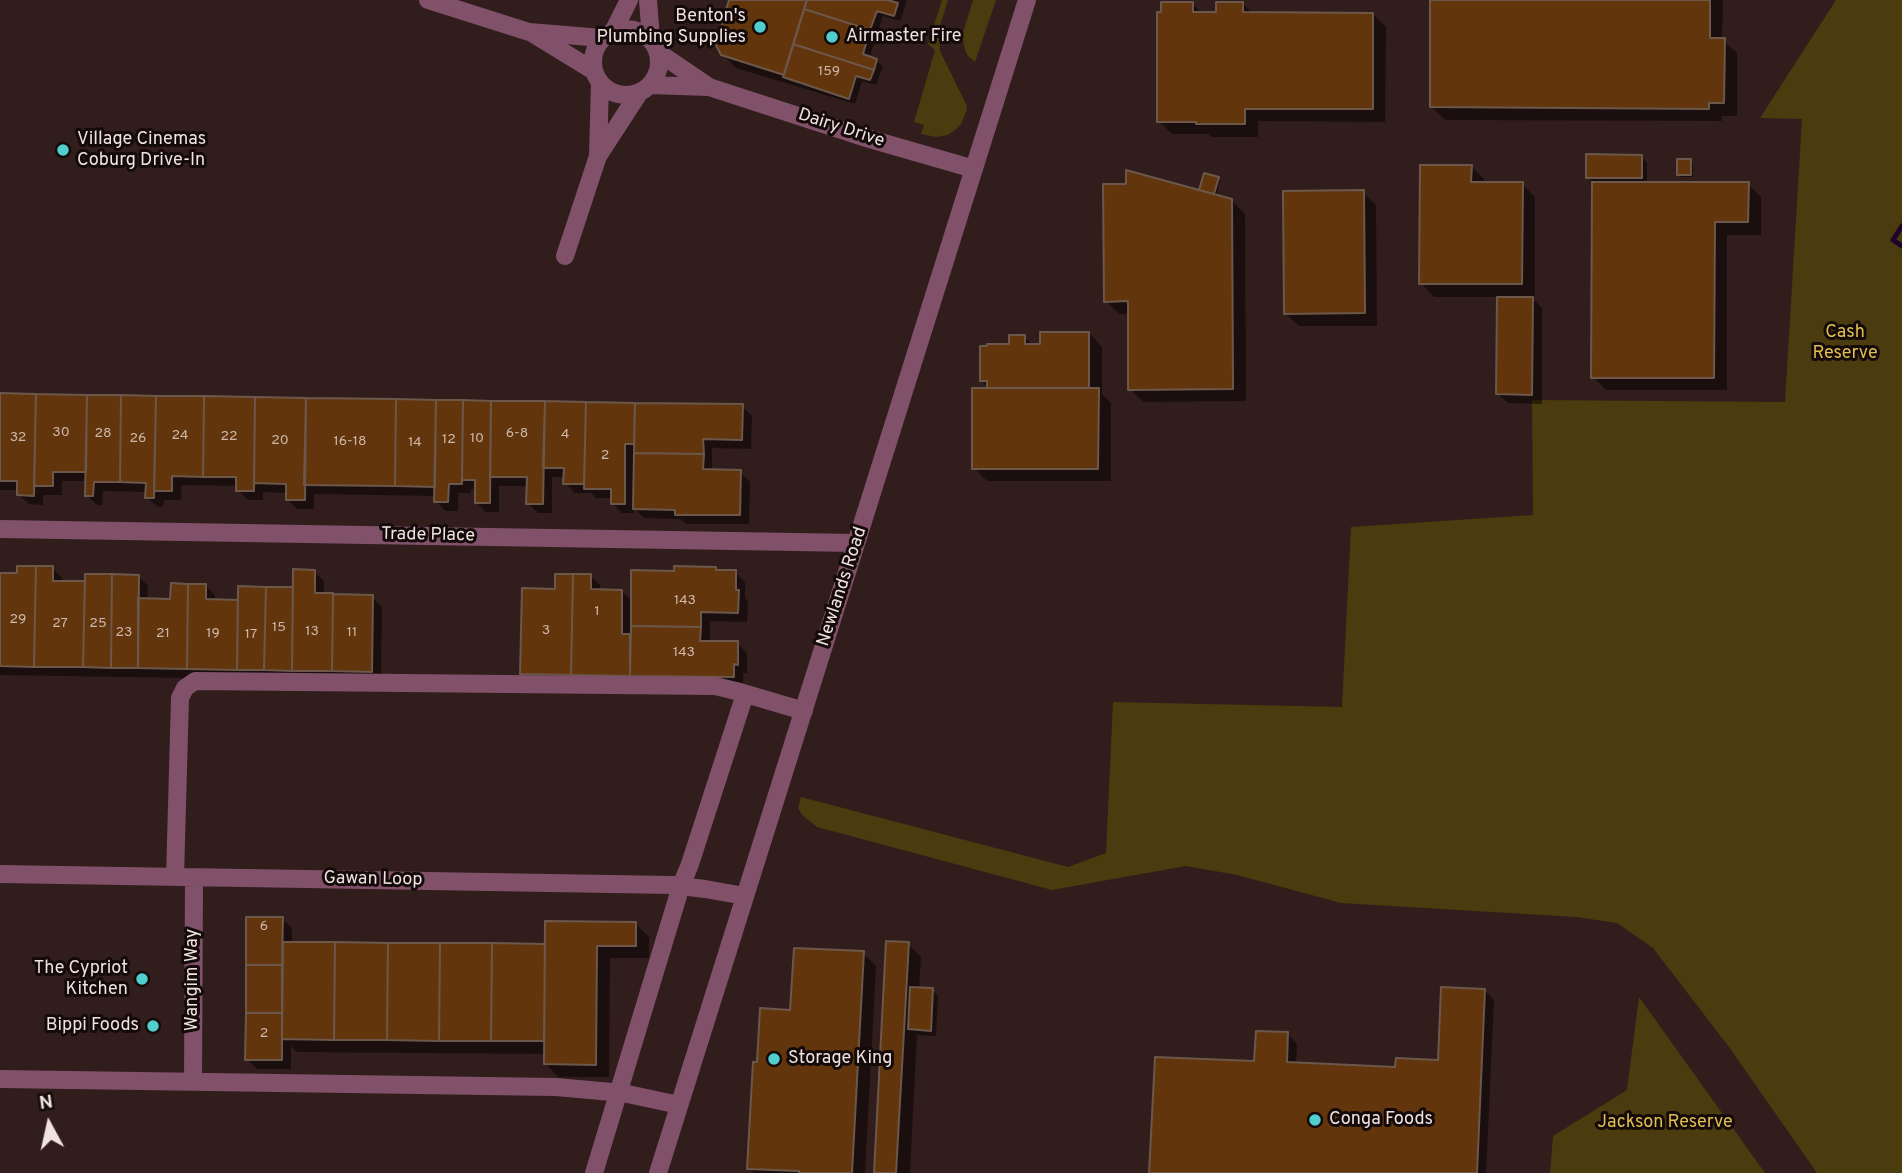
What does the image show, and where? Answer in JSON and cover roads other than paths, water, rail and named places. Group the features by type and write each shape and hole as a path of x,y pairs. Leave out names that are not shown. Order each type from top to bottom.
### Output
{"street":[{"path":"428,0 529,32 618,94 644,89"},
{"path":"598,156 597,77 593,53 629,0"},
{"path":"565,256 598,156 659,70 648,0"},
{"name":"Newlands Road","path":"657,1173 1027,0"},
{"path":"529,32 608,34 634,29 655,46"},
{"name":"Dairy Drive","path":"655,46 709,87 863,137 974,169"},
{"name":"Dairy Drive","path":"644,89 709,87"},
{"name":"Trade Place","path":"0,529 856,543"},
{"path":"175,877 180,698 186,688 195,681 715,687 804,711"},
{"path":"594,1173 681,886 745,694"},
{"name":"Gawan Loop","path":"0,874 681,886 745,897"},
{"name":"Wangim Way","path":"193,1082 194,878"},
{"path":"0,1079 556,1087 620,1093 679,1105"}],"waterway":[{"path":"1902,226 1893,240 1902,246"}],"place":[{"name":"Benton's Plumbing Supplies","path":"760,27"},
{"name":"Airmaster Fire","path":"832,37"},
{"name":"Village Cinemas Coburg Drive-In","path":"63,150"},
{"name":"The Cypriot Kitchen","path":"142,979"},
{"name":"Bippi Foods","path":"153,1026"},
{"name":"Storage King","path":"774,1059"},
{"name":"Conga Foods","path":"1315,1120"}],"park label":[{"name":"Cash Reserve","path":"1845,343"},
{"name":"Jackson Reserve","path":"1665,1123"}]}
